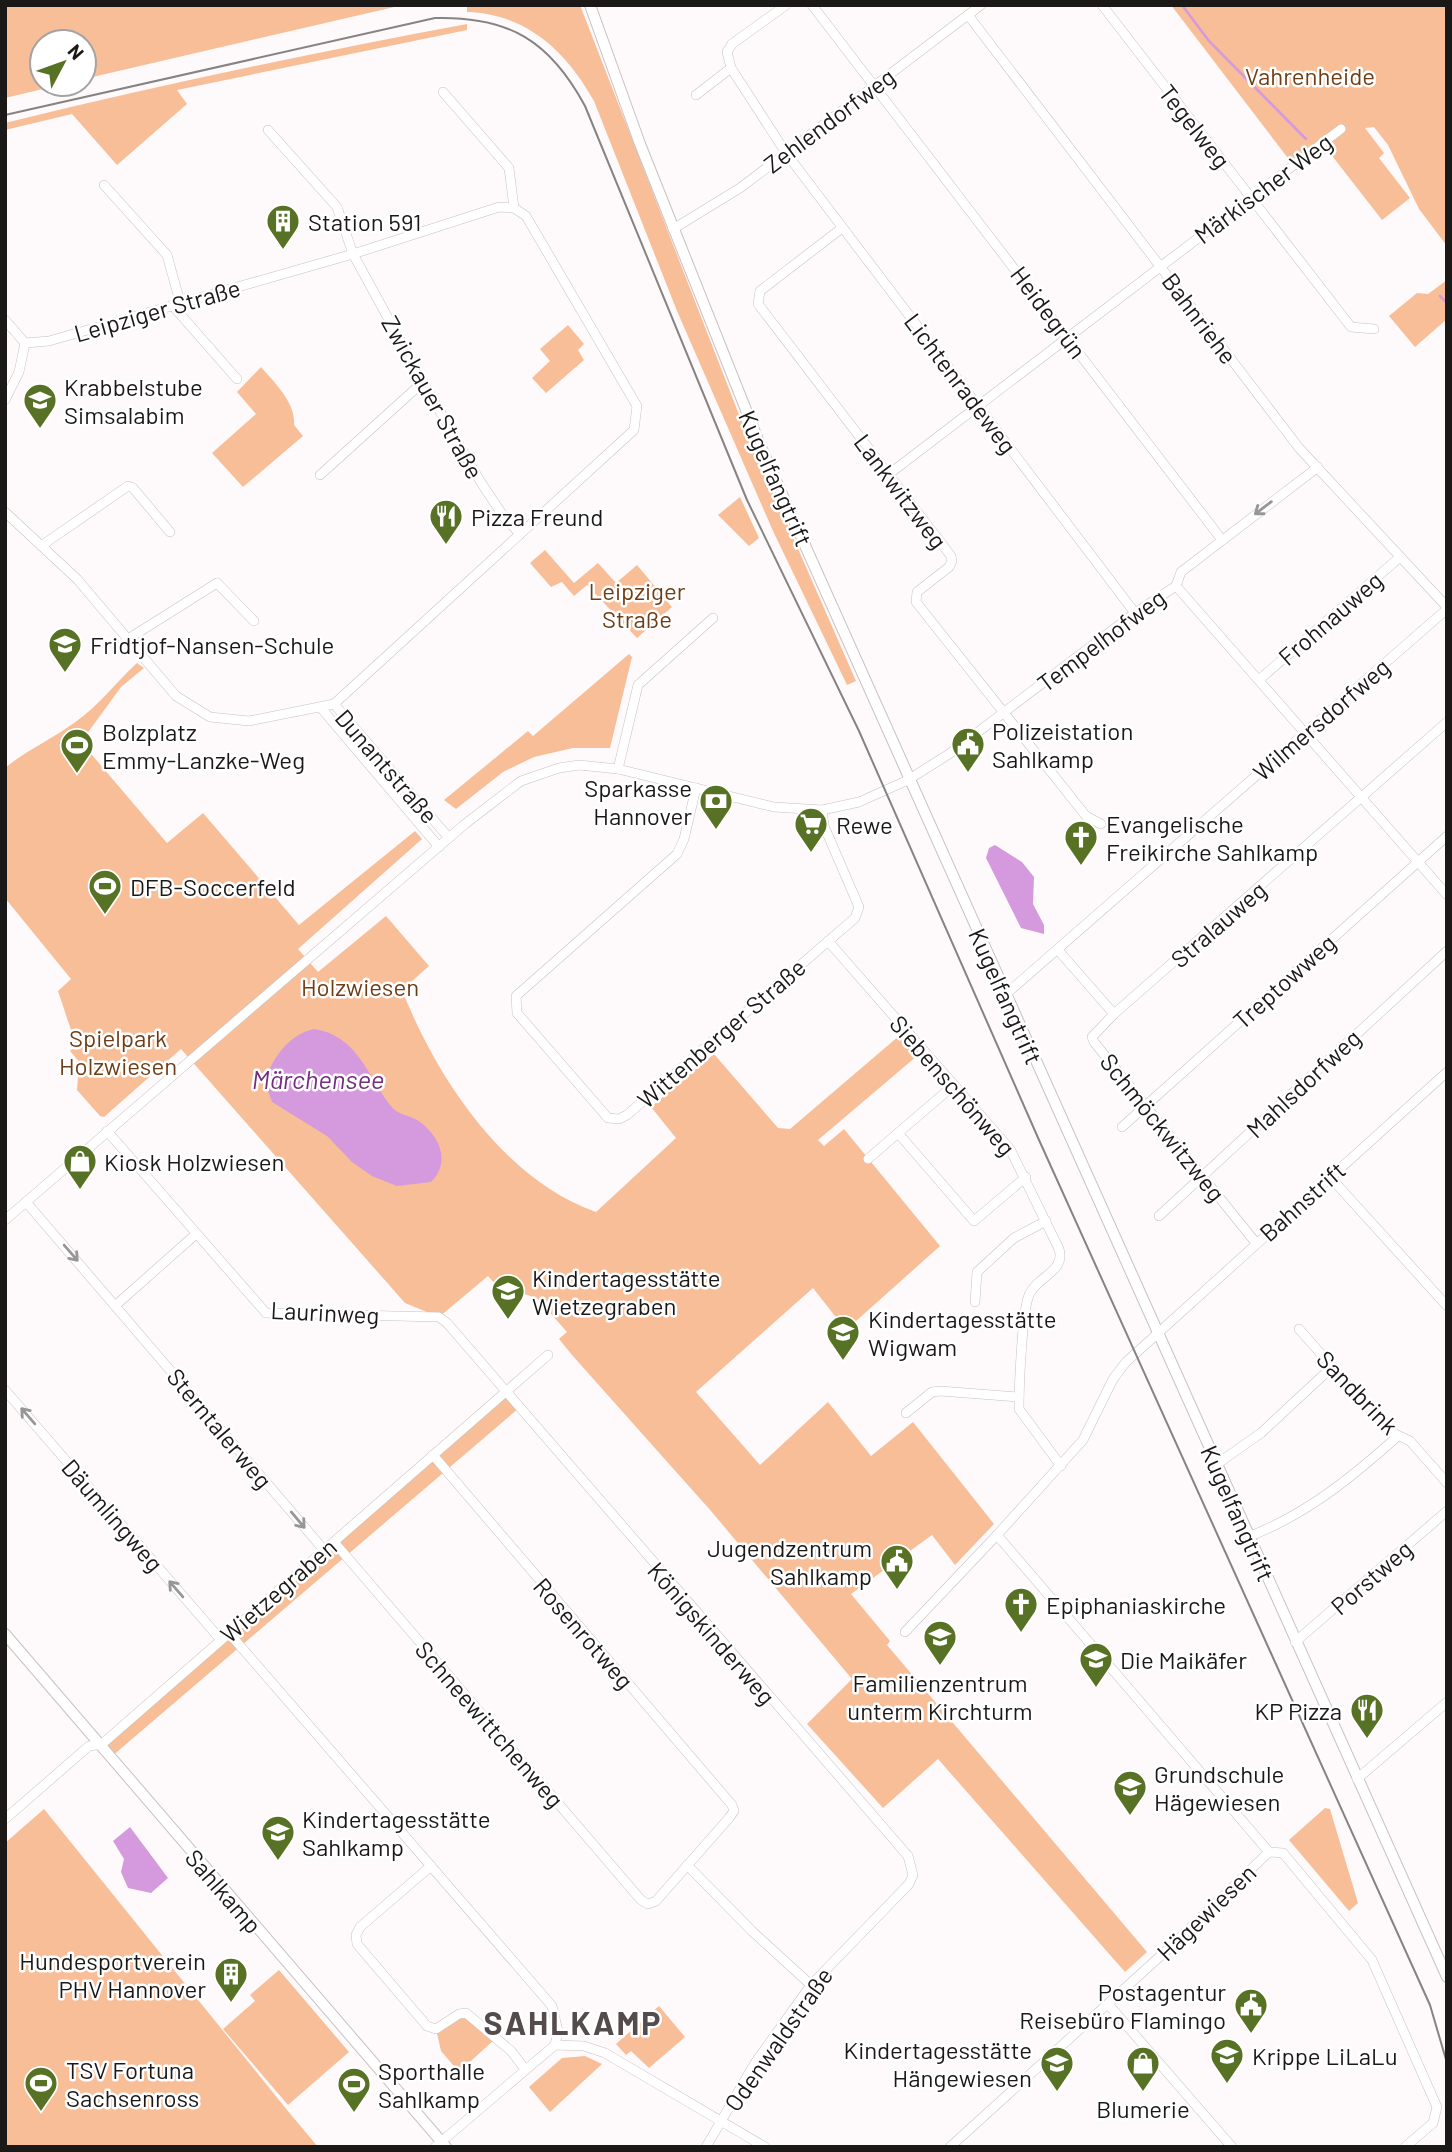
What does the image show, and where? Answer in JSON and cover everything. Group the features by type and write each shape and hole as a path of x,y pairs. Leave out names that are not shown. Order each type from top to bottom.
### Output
{"street":[{"name":"Kugelfangtrift","path":"590,5 673,229 760,445 1447,1977"},
{"path":"696,95 731,68 727,52 732,44 786,5"},
{"name":"Heidegrün","path":"812,5 876,85 1222,540"},
{"name":"Zehlendorfweg","path":"673,229 685,225 740,188 981,5"},
{"name":"Tegelweg","path":"1102,5 1351,327 1374,329"},
{"name":"Bahnriehe","path":"968,15 1299,448 1447,608"},
{"name":"Lichtenradeweg","path":"731,68 786,153 1135,613"},
{"path":"334,704 634,429 638,419 637,406 526,216 514,208 509,168 443,92"},
{"name":"Märkischer Weg","path":"886,473 1341,129"},
{"name":"Zwickauer Straße","path":"268,130 337,207 353,254 424,382 480,481 503,517 520,534"},
{"path":"104,185 167,256 176,304 237,379"},
{"name":"Leipziger Straße","path":"25,343 49,341 353,254 499,207 514,208"},
{"name":"Lankwitzweg","path":"842,228 760,291 758,304 952,561 917,592 916,602 1086,816 1101,824"},
{"path":"5,320 25,343 19,372 5,400"},
{"path":"320,475 424,382"},
{"name":"Tempelhofweg","path":"908,780 1003,714 1135,613 1176,586 1181,572 1318,467"},
{"path":"41,546 128,486 133,488 170,531"},
{"name":"Dunantstraße","path":"5,512 55,556 176,696 210,717 249,721 334,704 449,838"},
{"name":"Frohnauweg","path":"1260,680 1400,557"},
{"path":"128,639 217,583 254,621"},
{"path":"1176,586 1447,895"},
{"name":"Wilmersdorfweg","path":"1006,994 1447,608"},
{"path":"618,769 638,685 713,618"},
{"name":"Dunantstraße","path":"321,708 439,847"},
{"name":"Stralauweg","path":"1114,1014 1447,722"},
{"path":"5,1220 505,791 537,774 579,765 618,769 774,807 822,810 859,802 908,780"},
{"name":"Wittenberger Straße","path":"696,788 684,839 677,854 516,996 517,1013 601,1113 619,1119 627,1115 855,918 859,907 824,826 822,810"},
{"name":"Treptowweg","path":"1122,1127 1447,836"},
{"name":"Siebenschönweg","path":"828,941 1010,1149 1026,1177 1062,1257 1059,1265 1028,1296 1019,1397 1022,1417 1060,1466"},
{"name":"Schmöckwitzweg","path":"1058,950 1114,1014 1092,1037 1256,1243"},
{"name":"Mahlsdorfweg","path":"1159,1216 1447,951"},
{"name":"Bahnstrift","path":"1159,1332 1330,1177 1444,1079"},
{"path":"868,1159 954,1085"},
{"name":"Laurinweg","path":"107,1131 266,1313 439,1317 506,1392"},
{"path":"898,1133 974,1221 1026,1177"},
{"path":"1330,1177 1447,1306"},
{"name":"Sterntalerweg","path":"26,1202 324,1550"},
{"path":"975,1302 977,1272 1014,1238 1046,1221"},
{"path":"116,1305 196,1234"},
{"name":"Sandbrink","path":"1299,1329 1390,1431 1410,1441 1447,1483"},
{"path":"905,1632 1083,1440 1120,1369 1159,1332"},
{"name":"Wietzegraben","path":"5,1819 89,1746 102,1744 548,1355"},
{"path":"1217,1464 1261,1433 1332,1367"},
{"name":"Däumlingweg","path":"5,1390 221,1640"},
{"name":"Königskinderweg","path":"506,1392 804,1739 881,1822 908,1856 913,1875"},
{"path":"906,1413 932,1392 1019,1397"},
{"path":"1248,1536 1282,1523 1330,1494 1398,1436"},
{"name":"Rosenrotweg","path":"433,1455 734,1811 687,1866"},
{"name":"Porstweg","path":"1295,1642 1447,1511"},
{"name":"Hägewiesen","path":"950,2147 1108,2004 1269,1852 997,1535"},
{"name":"Schneewittchenweg","path":"334,1542 641,1900 648,1904 656,1901 687,1866"},
{"path":"229,1633 552,2006 558,2031 555,2045 440,2145"},
{"name":"Sahlkamp","path":"5,1634 102,1744 440,2145"},
{"path":"1357,1779 1447,1702"},
{"path":"1269,1852 1283,1853 1372,1960 1437,2107 1433,2123 1405,2147"},
{"path":"431,1866 360,1927 356,1935 357,1944 427,2025 436,2029 459,2014 466,2013 511,2052 525,2069"},
{"path":"687,1866 752,1932 811,1985"},
{"name":"Odenwaldstraße","path":"706,2147 755,2063 811,1985 904,1890 913,1875"},
{"path":"1108,2004 1232,2147"},
{"path":"555,2045 595,2049 765,2147"}],"green space":[{"path":"5,5 403,5 98,76 98,28 28,28 28,93 5,98"},
{"path":"467,5 580,5 738,412 856,681 847,685 773,531 677,311 594,101 571,66 542,38 508,20 489,14 467,12"},
{"name":"Vahrenheide","path":"1171,5 1447,5 1447,246 1419,209 1388,145 1374,127 1365,128 1384,153 1379,158 1410,198 1382,220 1326,148 1297,170"},
{"path":"467,24 467,30 177,90 187,104 117,165 72,114 5,130 5,123 120,96"},
{"path":"1447,280 1447,319 1415,347 1389,316 1417,293 1428,294"},
{"path":"568,325 584,344 578,350 584,360 546,393 532,378 550,361 540,349"},
{"path":"261,367 288,401 294,425 303,436 243,487 212,453 256,414 237,392"},
{"path":"740,497 759,538 749,546 718,515"},
{"name":"Leipziger Straße","path":"545,550 574,583 598,563 616,583 637,565 672,607 637,638 587,585 574,596 562,582 551,587 530,563"},
{"path":"629,654 632,657 610,748 573,748 534,757 503,772 456,809 444,800 528,731 533,736"},
{"path":"137,663 144,668 121,687 81,742 167,843 203,813 299,925 415,831 422,839 298,949 318,972 386,916 429,966 402,990 434,1057 454,1090 477,1122 503,1150 531,1176 562,1197 596,1212 676,1138 651,1107 714,1054 778,1128 790,1129 906,1030 924,1050 818,1140 824,1146 844,1129 940,1246 846,1330 813,1288 696,1392 760,1465 828,1402 871,1456 913,1422 994,1524 955,1565 932,1535 851,1594 890,1641 887,1645 1147,1952 1125,1972 938,1759 883,1808 807,1724 852,1679 711,1511 572,1355 559,1339 567,1332 537,1298 496,1285 488,1276 439,1317 405,1303 181,1049 104,1117 100,1116 77,1090 78,1077 86,1070 70,1051 76,1045 58,991 71,979 5,898 5,768 83,716"},
{"path":"506,1392 519,1408 111,1757 102,1744"},
{"path":"1325,1808 1330,1809 1358,1903 1349,1911 1289,1840"},
{"path":"44,1809 318,2147 5,2147 5,1843"},
{"path":"279,1970 349,2052 288,2105 223,2029 255,2001 250,1995"},
{"path":"659,2006 685,2037 649,2068 631,2051 626,2055 616,2044"},
{"path":"459,2014 496,2038 459,2072 441,2051 436,2029"},
{"path":"585,2056 602,2064 550,2112 529,2087 562,2058"}],"water":[{"path":"995,845 1022,862 1034,877 1033,904 1044,925 1044,934 1021,928 986,858 989,848"},
{"name":"Märchensee","path":"314,1029 341,1039 351,1048 393,1108 417,1120 437,1140 442,1157 441,1166 431,1182 397,1186 372,1176 352,1162 327,1136 272,1102 265,1083 272,1065 289,1042"},
{"path":"130,1827 168,1878 151,1893 128,1888 121,1872 124,1859 113,1841"}],"waterway":[{"path":"1182,5 1209,41 1306,139"},
{"path":"1440,296 1447,303"}],"tram line":[{"path":"5,115 435,18 485,22 525,37 542,49 572,83 585,106 747,500 859,731 1039,1140 1430,2005 1447,2063"}],"place":[{"name":"Station 591","path":"283,251"},
{"name":"Krabbelstube Simsalabim","path":"40,430"},
{"name":"Pizza Freund","path":"446,546"},
{"name":"Fridtjof-Nansen-Schule","path":"65,674"},
{"name":"Polizeistation Sahlkamp","path":"968,774"},
{"name":"Bolzplatz Emmy-Lanzke-Weg","path":"77,775"},
{"name":"Sparkasse Hannover","path":"716,831"},
{"name":"Rewe","path":"811,854"},
{"name":"Evangelische Freikirche Sahlkamp","path":"1081,867"},
{"name":"DFB-Soccerfeld","path":"105,916"},
{"name":"Kiosk Holzwiesen","path":"80,1191"},
{"name":"Kindertagesstätte Wietzegraben","path":"508,1321"},
{"name":"Kindertagesstätte Wigwam","path":"843,1362"},
{"name":"Jugendzentrum Sahlkamp","path":"897,1591"},
{"name":"Epiphaniaskirche","path":"1021,1634"},
{"name":"Familienzentrum unterm Kirchturm","path":"940,1667"},
{"name":"Die Maikäfer","path":"1096,1689"},
{"name":"KP Pizza","path":"1367,1740"},
{"name":"Grundschule Hägewiesen","path":"1130,1817"},
{"name":"Kindertagesstätte Sahlkamp","path":"278,1862"},
{"name":"Hundesportverein PHV Hannover","path":"231,2004"},
{"name":"Postagentur Reisebüro Flamingo","path":"1251,2035"},
{"name":"Krippe LiLaLu","path":"1227,2085"},
{"name":"Kindertagesstätte Hängewiesen","path":"1057,2093"},
{"name":"Blumerie","path":"1143,2093"},
{"name":"TSV Fortuna Sachsenross","path":"41,2113"},
{"name":"Sporthalle Sahlkamp","path":"354,2114"}],"district":[{"name":"SAHLKAMP","path":"573,2022"}],"park label":[{"name":"Holzwiesen","path":"360,986"},
{"name":"Spielpark Holzwiesen","path":"118,1051"}]}
